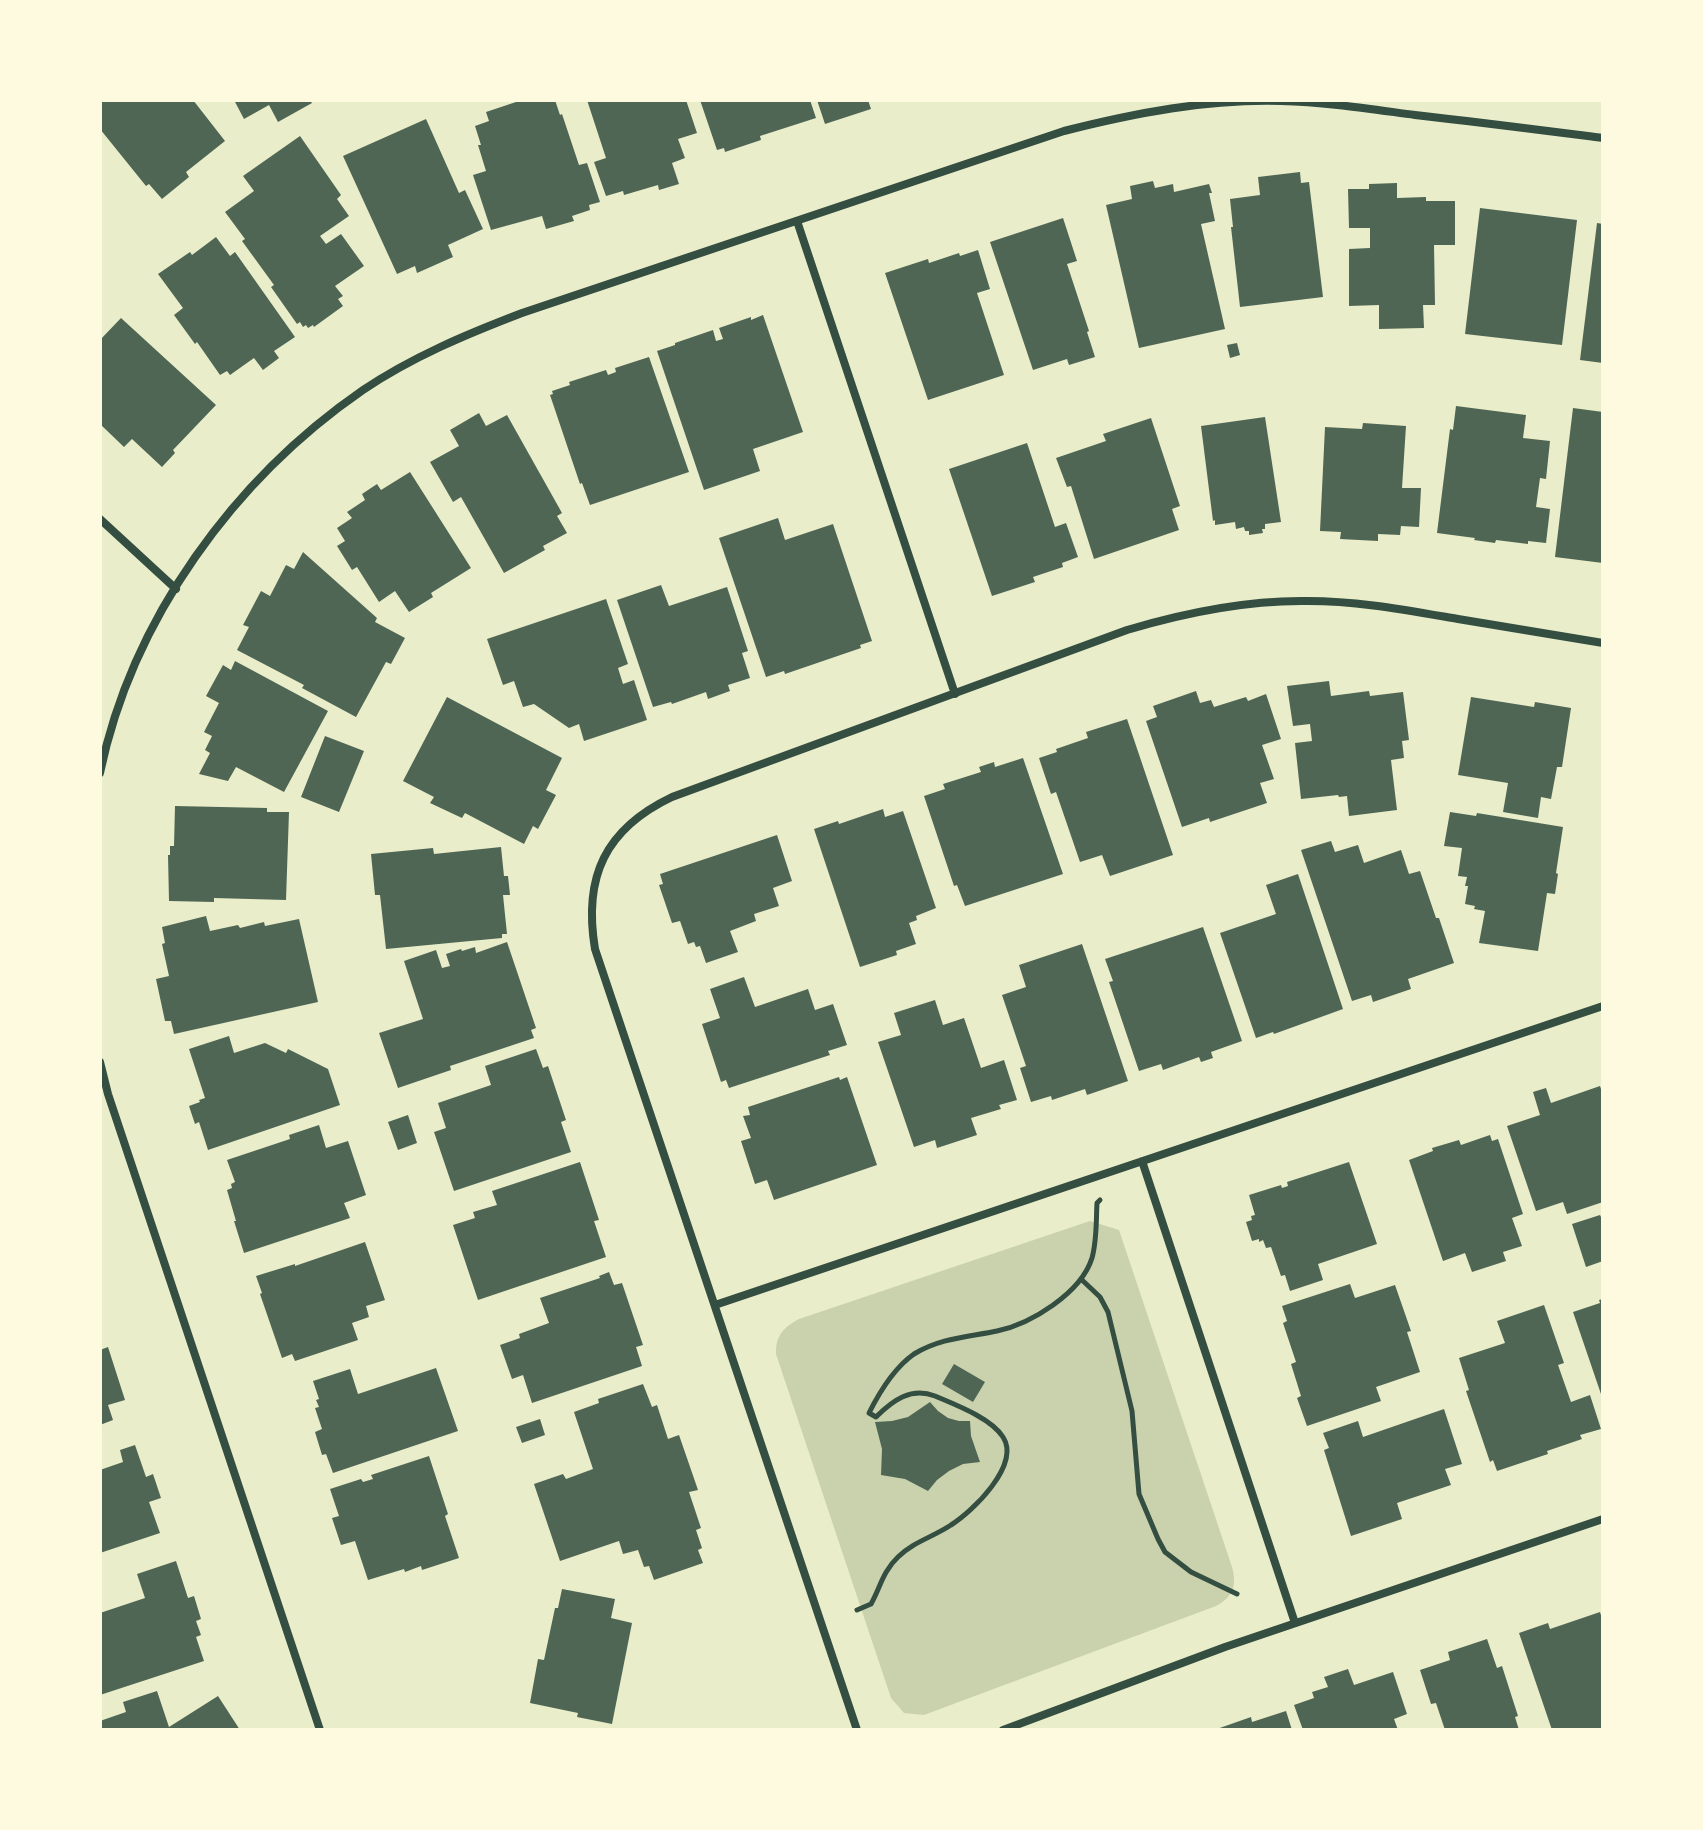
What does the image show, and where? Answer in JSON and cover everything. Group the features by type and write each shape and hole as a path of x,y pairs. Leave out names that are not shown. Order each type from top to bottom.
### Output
{"street":[{"path":"100,773 119,706 167,602 198,553 234,507 274,463 353,399 402,367 467,334 1064,131 1173,107 1280,101 1332,104 1603,138"},
{"path":"797,221 955,694"},
{"path":"100,519 176,589"},
{"path":"857,1730 595,949 591,903 604,857 617,838 651,807 672,797 1127,630 1214,608 1300,600 1383,606 1603,643"},
{"path":"715,1305 1603,1006"},
{"path":"100,1062 320,1730"},
{"path":"1142,1161 1295,1623"},
{"path":"1003,1730 1225,1647 1603,1519"}],"path":[{"path":"857,1610 871,1604 886,1571 899,1555 949,1527 972,1509 992,1485 1008,1455 1007,1446 998,1431 960,1407 925,1392 917,1392 891,1403 876,1417 869,1413 877,1397 896,1370 914,1355 946,1340 1005,1329 1026,1321 1062,1298 1081,1279 1091,1261 1097,1233 1097,1203 1108,1192"},
{"path":"1081,1279 1105,1304 1115,1336 1132,1411 1139,1494 1150,1524 1165,1552 1174,1560 1191,1572 1237,1594"}],"green space":[{"path":"1090,1221 1119,1230 1232,1567 1232,1590 1216,1606 924,1715 904,1713 891,1698 776,1354 779,1337 799,1319"}],"building":[{"path":"100,100 193,100 225,141 186,172 189,177 162,199 149,184 146,186 100,129"},
{"path":"234,100 310,100 312,103 278,122 269,105 244,119"},
{"path":"522,100 555,100 579,165 587,163 600,202 589,205 590,210 572,216 574,221 546,229 542,216 491,230 473,175 486,171 475,126 489,121 486,112"},
{"path":"587,100 686,100 697,133 678,139 685,158 672,163 679,184 659,190 658,185 624,195 623,191 606,196 594,162 606,158"},
{"path":"700,100 810,100 816,118 760,136 761,140 725,152 724,148 717,150"},
{"path":"817,100 868,100 871,109 825,124"},
{"path":"426,119 459,193 465,190 483,229 448,245 453,257 417,273 415,266 397,274 343,156"},
{"path":"300,136 341,195 337,199 349,216 320,236 326,244 341,234 364,266 335,286 343,296 338,299 343,306 308,328 300,322 297,324 225,212 254,191 243,176"},
{"path":"1300,172 1301,183 1309,182 1323,297 1240,307 1230,199 1260,195 1258,177"},
{"path":"1153,181 1155,188 1173,184 1174,192 1209,184 1215,221 1201,224 1225,329 1139,348 1106,205 1132,199 1130,186"},
{"path":"1397,183 1397,198 1426,197 1426,201 1455,201 1455,245 1434,245 1435,305 1423,305 1424,328 1379,329 1379,305 1349,306 1349,249 1370,248 1370,228 1349,228 1348,189 1369,189 1369,184"},
{"path":"1480,208 1577,220 1562,345 1465,334"},
{"path":"1063,218 1077,261 1067,264 1095,357 1069,365 1067,359 1033,370 990,242"},
{"path":"1597,223 1603,224 1603,363 1580,360"},
{"path":"216,237 230,256 235,252 295,337 274,351 279,358 263,370 254,358 230,375 227,371 220,375 174,315 183,308 158,274"},
{"path":"978,250 990,289 977,293 1004,375 928,400 885,273 928,259 929,263"},
{"path":"763,315 803,432 753,449 760,471 704,490 657,351 713,330 716,341 723,339 719,328"},
{"path":"121,318 216,405 173,450 175,453 162,467 132,439 124,447 100,424 100,340"},
{"path":"1237,343 1240,355 1230,358 1227,345"},
{"path":"649,357 689,472 590,505 550,395 552,391 570,385 569,382 606,370 608,375 616,372 615,368"},
{"path":"1456,406 1526,415 1523,438 1550,441 1546,479 1540,478 1536,507 1550,509 1546,543 1496,540 1495,543 1437,533 1450,429 1453,430"},
{"path":"1573,408 1603,412 1603,563 1555,557"},
{"path":"479,413 486,426 507,415 562,513 557,516 567,533 543,546 545,550 504,573 461,497 453,502 430,462 459,446 450,430"},
{"path":"1265,417 1281,522 1265,524 1263,533 1249,535 1244,527 1236,529 1235,522 1215,525 1213,521 1201,426"},
{"path":"1151,418 1180,506 1172,509 1179,530 1094,559 1071,486 1067,487 1056,458 1106,441 1103,434"},
{"path":"1363,423 1406,426 1402,488 1421,488 1419,527 1401,526 1400,535 1378,534 1378,541 1340,539 1341,532 1320,531 1325,427 1362,429"},
{"path":"1027,443 1055,527 1066,523 1078,557 1062,563 1063,567 1033,577 1035,582 992,596 949,469"},
{"path":"410,472 471,568 431,593 433,597 409,612 395,591 379,602 357,567 352,570 337,546 345,541 337,528 352,518 347,512 365,500 362,494 377,484 381,490"},
{"path":"778,518 785,540 833,524 872,641 860,645 861,648 785,674 784,671 766,677 719,538"},
{"path":"303,552 377,618 375,622 405,638 391,664 386,662 356,717 237,650 249,627 243,625 261,591 270,596 286,565 294,569"},
{"path":"661,585 669,606 727,587 748,651 742,653 750,678 728,685 730,691 708,699 706,692 653,707 617,600"},
{"path":"606,599 628,664 618,668 623,684 634,680 647,720 584,741 579,724 569,728 534,704 523,707 514,681 503,685 487,639"},
{"path":"235,661 328,711 284,792 236,767 228,781 199,774 210,753 205,750 212,736 204,732 219,703 206,696 223,665 231,670"},
{"path":"1329,681 1331,696 1369,691 1370,696 1403,692 1409,740 1402,741 1404,758 1391,760 1397,810 1349,816 1347,796 1301,799 1295,743 1312,741 1310,724 1293,726 1287,686"},
{"path":"1196,691 1200,703 1211,700 1214,707 1246,697 1248,701 1266,694 1281,739 1262,745 1274,779 1260,783 1267,803 1210,822 1209,818 1182,827 1146,721 1157,717 1153,706"},
{"path":"447,697 562,758 546,790 556,795 538,829 533,826 524,844 465,813 462,818 430,803 434,797 403,781"},
{"path":"1471,697 1534,707 1535,702 1571,708 1562,767 1557,767 1551,799 1541,797 1538,818 1503,812 1508,783 1458,775"},
{"path":"1127,719 1173,855 1110,876 1102,855 1080,862 1056,792 1051,794 1039,758 1088,738 1086,732"},
{"path":"325,736 364,751 339,812 301,797"},
{"path":"1023,758 1063,874 965,906 957,885 954,886 924,796 945,789 943,784 981,772 979,767 994,762 995,767"},
{"path":"175,806 267,808 267,812 289,812 286,900 214,898 214,902 169,901 168,855 170,846 174,846"},
{"path":"883,809 885,817 903,811 936,908 916,916 917,920 909,923 916,944 896,951 897,955 860,967 814,829"},
{"path":"1450,812 1476,816 1477,813 1563,827 1555,894 1547,893 1538,951 1479,943 1485,911 1465,904 1467,877 1458,876 1462,848 1444,846"},
{"path":"777,835 792,881 773,888 779,906 754,914 756,921 730,931 738,952 706,963 700,946 696,947 694,942 688,944 680,921 672,923 659,885 663,884 660,874"},
{"path":"1331,841 1335,852 1358,845 1364,863 1401,850 1409,874 1420,871 1454,963 1408,979 1411,989 1373,1002 1371,995 1352,1001 1301,850"},
{"path":"501,847 510,895 503,895 507,934 502,934 502,938 386,949 380,895 375,895 371,854 433,848 434,854"},
{"path":"1298,874 1343,1009 1256,1038 1220,933 1276,914 1266,885"},
{"path":"206,916 210,931 299,919 318,1002 174,1034 171,1021 165,1021 156,979 169,976 162,944 165,943 162,927"},
{"path":"1203,927 1242,1041 1211,1052 1213,1058 1201,1062 1199,1057 1163,1070 1161,1064 1139,1071 1109,982 1113,981 1105,959"},
{"path":"507,942 536,1028 531,1030 534,1038 450,1066 451,1070 398,1088 379,1033 423,1019 404,961 436,950 442,968 450,966 446,954 475,947 476,953"},
{"path":"1082,944 1128,1081 1087,1095 1085,1089 1052,1100 1051,1096 1031,1102 1020,1068 1026,1066 1002,995 1026,987 1019,965"},
{"path":"744,977 755,1007 808,989 815,1010 833,1004 847,1045 828,1051 830,1055 729,1088 726,1080 721,1082 702,1024 720,1018 710,989"},
{"path":"935,1000 943,1025 964,1018 981,1068 1004,1060 1017,1100 999,1105 1001,1109 971,1118 977,1135 937,1148 935,1140 914,1147 878,1042 901,1035 894,1013"},
{"path":"229,1036 234,1053 265,1043 286,1053 288,1049 328,1069 340,1105 208,1150 199,1122 195,1124 189,1106 205,1098 189,1049"},
{"path":"536,1049 543,1068 548,1066 566,1120 561,1122 571,1152 454,1191 434,1132 446,1128 438,1103 491,1085 485,1066"},
{"path":"839,1077 840,1080 847,1077 877,1165 774,1200 767,1180 755,1184 741,1141 751,1138 743,1116 750,1115 748,1107"},
{"path":"1600,1086 1603,1095 1603,1202 1567,1214 1563,1202 1536,1211 1507,1126 1540,1115 1533,1092 1546,1088 1551,1103"},
{"path":"408,1115 417,1143 398,1150 388,1122"},
{"path":"319,1125 326,1148 348,1141 366,1195 344,1203 350,1218 244,1253 227,1190 235,1182 227,1160 290,1139 289,1135"},
{"path":"1490,1135 1492,1141 1498,1139 1523,1214 1512,1218 1522,1246 1503,1252 1506,1261 1472,1272 1465,1253 1443,1261 1409,1160 1433,1151 1432,1148 1459,1140 1461,1145"},
{"path":"580,1162 599,1220 594,1221 606,1257 478,1300 453,1225 475,1218 473,1212 497,1205 492,1191"},
{"path":"1349,1162 1377,1244 1318,1264 1323,1280 1290,1291 1271,1247 1266,1248 1263,1240 1252,1241 1246,1222 1255,1215 1249,1195 1281,1185 1282,1188 1288,1186 1287,1182"},
{"path":"1600,1215 1603,1221 1603,1261 1586,1267 1572,1224"},
{"path":"365,1242 385,1300 366,1306 369,1317 352,1323 358,1340 295,1361 292,1354 282,1358 256,1276"},
{"path":"609,1272 614,1285 622,1283 643,1345 636,1347 642,1366 532,1403 523,1375 512,1379 500,1345 549,1323 540,1298 600,1278"},
{"path":"1350,1284 1355,1298 1395,1285 1411,1331 1407,1332 1420,1372 1376,1387 1381,1401 1307,1426 1297,1398 1301,1396 1291,1364 1296,1362 1283,1323 1287,1321 1282,1306"},
{"path":"1603,1299 1602,1397 1573,1312 1600,1303 1599,1300"},
{"path":"1544,1305 1564,1363 1558,1365 1571,1402 1590,1395 1601,1429 1580,1435 1582,1439 1547,1451 1548,1454 1497,1471 1493,1460 1490,1462 1466,1391 1469,1390 1459,1358 1505,1343 1497,1321"},
{"path":"108,1347 125,1400 108,1405 113,1420 100,1425 100,1350"},
{"path":"954,1364 985,1382 973,1402 942,1384"},
{"path":"436,1368 458,1431 333,1473 326,1454 322,1455 315,1432 322,1429 315,1408 319,1407 316,1400 319,1399 313,1381 350,1369 358,1394"},
{"path":"643,1384 652,1407 657,1405 668,1439 679,1435 698,1490 689,1492 701,1528 696,1530 703,1563 654,1580 649,1566 644,1567 638,1550 623,1554 619,1541 560,1561 534,1484 563,1474 566,1479 593,1469 574,1412 599,1403 598,1399"},
{"path":"930,1402 948,1418 970,1421 971,1436 980,1462 963,1464 949,1471 928,1491 905,1479 881,1475 882,1449 875,1422 908,1417"},
{"path":"1444,1409 1462,1464 1445,1469 1451,1485 1397,1503 1402,1519 1351,1536 1324,1450 1329,1448 1323,1433 1358,1421 1363,1437"},
{"path":"540,1419 545,1435 522,1443 516,1427"},
{"path":"135,1445 146,1477 153,1474 161,1498 149,1502 160,1533 100,1553 100,1470 123,1462 120,1450"},
{"path":"429,1456 459,1558 422,1570 421,1566 405,1572 404,1569 368,1580 355,1541 341,1545 332,1518 339,1516 330,1489 361,1479 363,1482 373,1479 371,1475"},
{"path":"176,1561 188,1598 194,1596 201,1619 196,1621 201,1635 196,1637 204,1661 100,1695 100,1613 145,1598 137,1574"},
{"path":"562,1589 615,1599 611,1618 632,1623 612,1724 530,1703 538,1659 544,1660"},
{"path":"1600,1612 1603,1622 1603,1730 1552,1730 1519,1633 1548,1623 1550,1629"},
{"path":"1487,1639 1497,1668 1502,1666 1518,1716 1515,1717 1519,1730 1445,1730 1436,1703 1431,1704 1420,1670 1450,1660 1448,1652"},
{"path":"1348,1669 1354,1685 1393,1672 1407,1714 1394,1719 1398,1730 1303,1730 1294,1705 1314,1698 1312,1692 1328,1687 1324,1677"},
{"path":"157,1691 169,1727 218,1696 240,1730 100,1730 100,1721 126,1712 123,1702"},
{"path":"1286,1711 1292,1730 1214,1730 1251,1717 1252,1722"}]}
